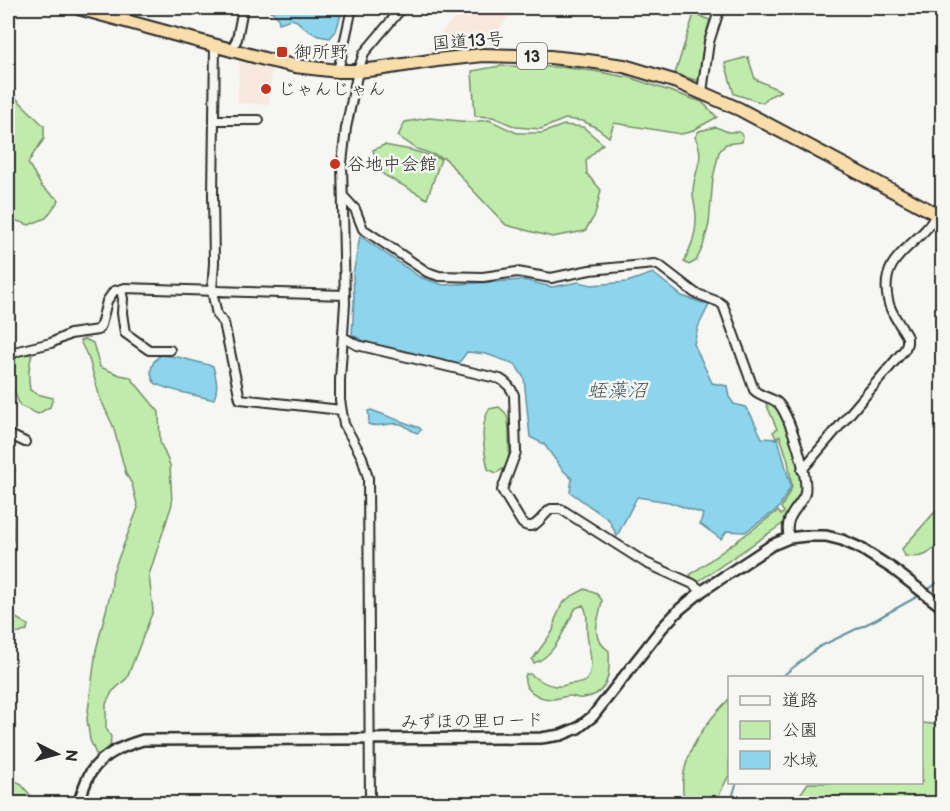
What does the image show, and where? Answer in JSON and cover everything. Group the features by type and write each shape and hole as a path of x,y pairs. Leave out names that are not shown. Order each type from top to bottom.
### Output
{"highway":[{"name":"国道13号","path":"78,8 121,13 215,45 295,66 338,71 358,71 473,56 509,55 550,57 624,66 702,92 739,109 939,216"}],"street":[{"path":"232,49 237,39 243,8"},
{"path":"338,71 352,8"},
{"path":"370,804 368,478 362,457 344,424 341,410 340,380 345,295 342,163 346,128 364,53 402,8"},
{"path":"702,92 709,42 720,8"},
{"path":"215,45 212,291 217,315 224,323 240,399 341,410"},
{"path":"214,120 259,120"},
{"path":"343,196 355,209 363,229 427,272 439,276 483,277 518,272 551,278 590,270 655,264 694,293 719,302 723,306 754,390 780,406 800,453 806,488 805,494 787,524 789,538"},
{"path":"802,470 905,349 906,338 888,301 886,289 888,276 896,257 939,216"},
{"path":"8,356 18,351 51,343 70,334 98,330 107,301 114,291 121,289 345,295"},
{"path":"121,289 125,333 149,350 170,350"},
{"path":"343,337 357,345 500,379 506,383 514,395 516,452 502,490 522,523 530,527 551,509 561,509 646,563 693,584 702,591"},
{"path":"8,434 25,442"},
{"name":"みずほの里ロード","path":"78,804 91,773 105,758 129,744 143,740 541,738 561,735 578,728 593,716 662,628 680,609 702,591 772,545 789,538 826,536 860,548 942,607"}],"shaded area":[{"path":"462,8 504,8 511,13 487,45 428,50"},
{"path":"239,61 271,68 269,104 238,103"}],"green space":[{"path":"694,14 710,20 704,41 699,81 675,74"},
{"path":"748,57 755,79 781,91 768,97 763,103 734,94 725,63"},
{"path":"500,66 559,67 631,78 702,102 717,117 690,132 681,134 614,123 609,137 583,121 565,119 541,129 516,127 493,117 475,116 472,71"},
{"path":"8,90 44,126 44,139 28,163 42,187 59,200 46,218 29,225 8,218"},
{"path":"429,118 471,122 489,120 517,133 542,133 564,125 583,127 603,144 586,160 587,174 601,190 595,215 585,231 552,237 506,225 446,159 417,149 398,136 405,122"},
{"path":"716,127 728,132 739,132 743,136 742,142 726,144 719,152 713,178 709,224 696,261 689,265 684,262 695,232 693,192 700,159 695,137 699,131"},
{"path":"384,145 441,159 427,199 384,175 377,165 373,150"},
{"path":"85,339 93,343 100,367 130,377 159,412 160,442 170,465 172,504 149,575 153,611 127,678 112,692 106,704 106,728 111,737 110,747 101,754 96,754 90,740 87,719 96,650 111,591 113,572 138,508 113,426 100,398 89,359 80,341"},
{"path":"22,353 32,355 29,372 30,390 53,398 50,407 38,414 20,406 8,381 8,362"},
{"path":"764,399 779,408 793,439 802,475 803,493 800,494 783,523 696,583 690,575 778,511 781,515 784,512 781,508 792,487 788,461 780,436 776,438 773,432 777,429"},
{"path":"499,407 507,418 509,447 507,464 504,469 496,473 488,469 483,431 489,409"},
{"path":"8,465 15,469 12,492 13,540 8,552"},
{"path":"942,504 942,541 926,554 917,557 905,556 902,549"},
{"path":"585,589 597,594 602,600 596,628 599,639 609,651 609,673 605,685 595,694 582,698 570,696 552,699 536,695 528,689 526,674 557,686 583,682 589,676 591,660 587,615 583,605 576,608 549,654 534,663 532,660 553,631 562,604"},
{"path":"8,613 28,625 27,630 8,634"},
{"path":"728,700 728,777 715,803 683,803 683,783 688,757 699,735"},
{"path":"923,723 942,725 942,803 794,803 807,784 923,784"},
{"path":"8,778 20,783 37,803 8,803"}],"water":[{"path":"263,8 343,8 336,31 330,38 318,36 291,19 279,23 276,15"},
{"name":"蛭藻沼","path":"360,236 420,277 443,285 523,280 552,287 579,282 592,285 627,282 653,273 682,296 709,305 698,327 694,344 712,383 727,386 729,397 734,404 745,407 762,438 778,439 791,486 778,509 745,532 727,531 721,539 700,524 703,514 669,502 637,497 617,536 609,520 570,492 572,479 544,444 530,437 524,378 515,364 486,354 467,352 458,364 376,347 352,335 353,275"},
{"path":"161,355 213,366 217,387 214,399 173,390 155,383 151,370"},
{"path":"371,410 421,430 418,433 397,423 376,426 368,424 368,411"}],"waterway":[{"path":"926,591 942,579"},
{"path":"783,676 819,647 922,594"},
{"path":"730,804 736,784"}],"place":[{"name":"御所野","path":"282,52"},
{"name":"じゃんじゃん","path":"266,89"},
{"name":"谷地中会館","path":"335,164"}]}
